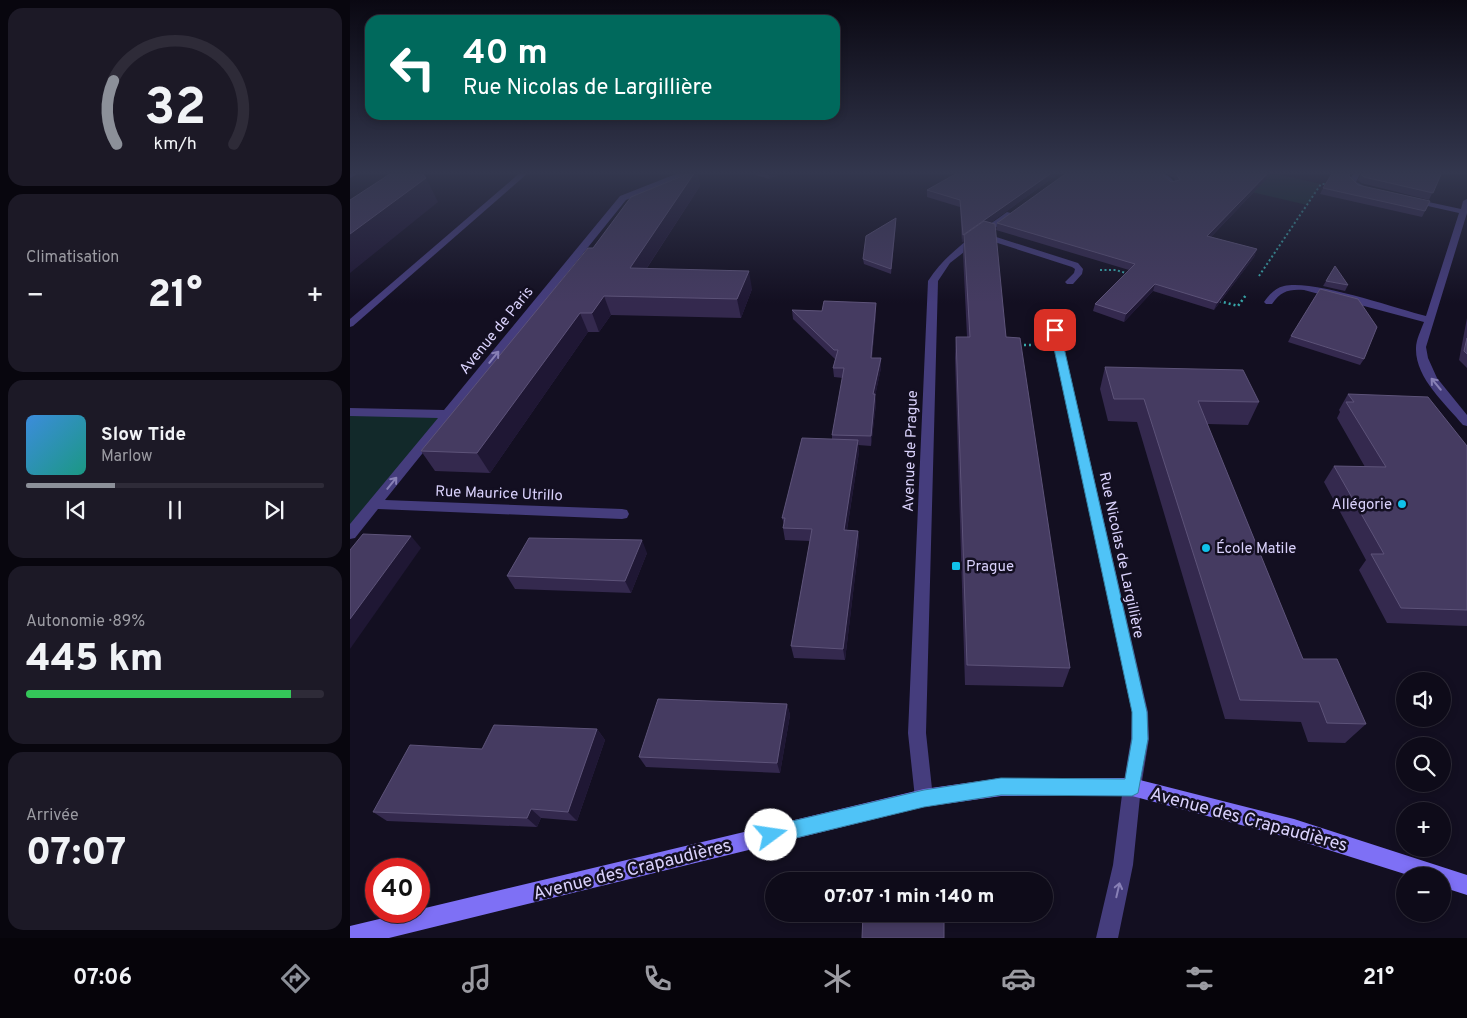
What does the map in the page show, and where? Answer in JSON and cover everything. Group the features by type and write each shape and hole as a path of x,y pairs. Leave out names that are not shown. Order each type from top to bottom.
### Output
{"street":[{"path":"350,324 475,216"},
{"name":"Avenue de Paris","path":"350,534 609,216"},
{"name":"Avenue de Prague","path":"924,798 916,733 932,281 938,270 948,259 1008,216"},
{"path":"1463,216 1421,347 1421,360 1429,376 1467,422"},
{"path":"982,235 1075,265 1079,269 1078,274 1070,282"},
{"path":"1269,302 1274,292 1283,287 1301,287 1319,290 1429,320"},
{"name":"Rue Nicolas de Largillière","path":"1055,330 1140,712 1140,739 1132,787 1123,865 1107,938"},
{"path":"350,412 447,414"},
{"name":"Rue Maurice Utrillo","path":"374,504 622,514"},
{"name":"Avenue des Crapaudières","path":"350,937 924,798 1001,786 1132,787 1294,829 1411,867"},
{"name":"Avenue des Crapaudières","path":"1451,880 1467,885"}],"path":[{"path":"1258,278 1300,216"},
{"path":"1079,269 1116,270 1134,276"},
{"path":"1219,301 1238,306 1247,293"},
{"path":"1019,345 1059,346"}],"green space":[{"path":"350,412 447,414 350,534"}],"building":[{"path":"350,216 375,216 350,234"},
{"path":"617,216 665,216 630,268 749,271 737,299 604,296 592,313 580,313 477,453 421,451 588,248 593,248"},
{"path":"961,216 990,216 963,235"},
{"path":"1007,216 1227,216 1207,236 1257,249 1217,303 1155,284 1126,314 1095,304 1135,264 997,223"},
{"path":"896,218 891,269 863,259 866,236"},
{"path":"984,221 995,224 1006,337 1020,338 1070,668 967,665 956,337 970,337 964,235"},
{"path":"1335,266 1348,285 1326,281"},
{"path":"1320,289 1358,299 1377,327 1364,359 1291,336"},
{"path":"824,301 876,303 871,358 881,358 873,394 875,394 871,436 832,435 844,368 833,368 838,350 834,350 792,310 822,311"},
{"path":"1467,338 1467,354 1464,351"},
{"path":"1105,367 1243,370 1259,402 1198,401 1303,659 1337,659 1366,724 1327,723 1319,702 1240,700 1144,399 1114,399"},
{"path":"1348,394 1428,397 1467,446 1467,610 1401,608 1371,554 1384,554 1334,466 1386,467 1346,402 1354,402"},
{"path":"802,438 858,440 844,530 858,531 843,649 791,646 812,529 783,528 785,518 782,518"},
{"path":"363,534 411,536 350,619 350,550"},
{"path":"529,538 642,540 625,581 507,576"},
{"path":"658,699 787,704 777,763 639,757"},
{"path":"494,725 597,729 568,812 531,809 527,818 373,812 410,745 482,749"},
{"path":"863,922 944,922 944,938 862,938"}],"place":[{"name":"Allégorie","path":"1402,504"},
{"name":"École Matile","path":"1206,548"},
{"name":"Prague","path":"956,566"}],"route":[{"path":"771,835 924,798 1001,786 1132,787 1140,739 1140,712 1055,330"}]}
